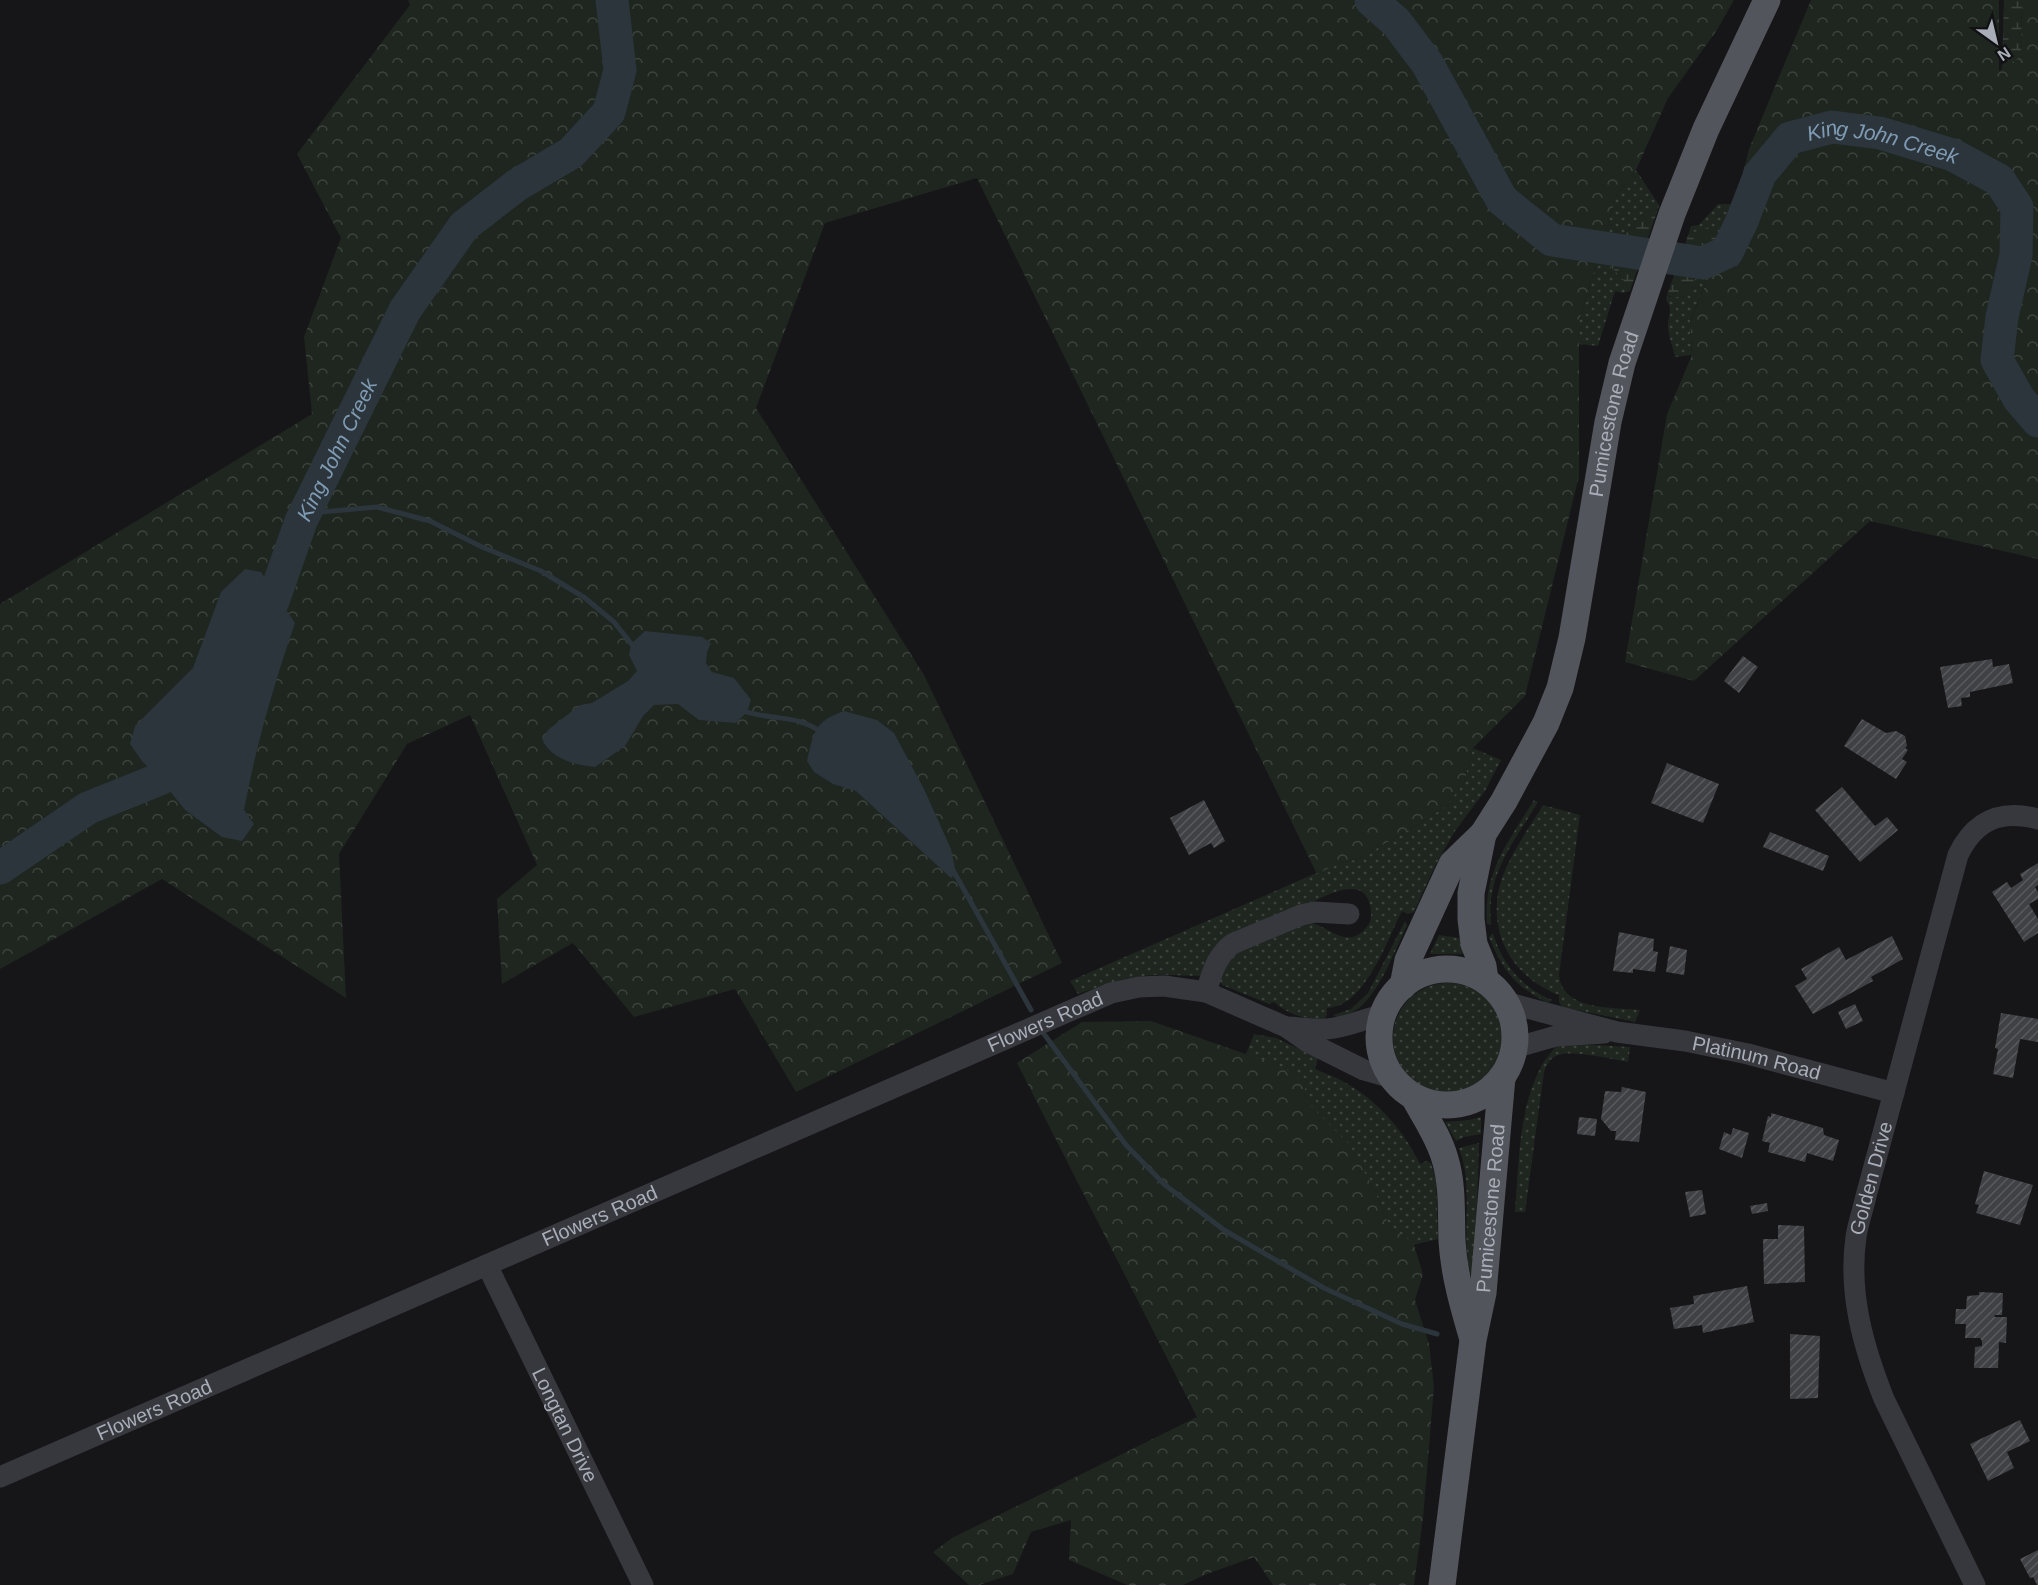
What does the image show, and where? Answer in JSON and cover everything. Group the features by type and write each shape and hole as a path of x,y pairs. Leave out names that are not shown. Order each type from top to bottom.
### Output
{"main road":[{"name":"Pumicestone Road","path":"1403,986 1408,960 1452,864 1483,834 1528,760 1560,688 1572,638 1608,422 1622,363 1672,214 1706,129 1767,0"},
{"name":"Pumicestone Road","path":"1483,834 1471,893 1471,919 1474,944 1485,980"},
{"path":"1443,969 1465,971 1485,980 1496,990 1505,1002 1513,1024 1514,1048 1502,1077 1488,1091 1471,1100 1452,1105 1432,1103 1414,1097 1392,1077 1382,1058 1378,1037 1382,1015 1390,999 1403,986 1421,974 1443,969"},
{"name":"Pumicestone Road","path":"1442,1585 1473,1340 1483,1293 1502,1077"},
{"name":"Pumicestone Road","path":"1414,1097 1437,1137 1445,1158 1449,1176 1452,1243 1458,1285 1473,1340"}],"street":[{"name":"Golden Drive","path":"1975,1585 1884,1399 1862,1337 1853,1272 1856,1236 1958,855 1974,830 1996,817 2012,814 2038,819"},
{"path":"1206,993 1215,963 1223,951 1232,944 1301,915 1316,912 1349,914"},
{"name":"Flowers Road","path":"0,1477 1111,993 1139,987 1164,986 1206,993 1286,1027 1305,1041 1364,1070 1392,1077"},
{"name":"Platinum Road","path":"1505,1002 1617,1032 1685,1041 1748,1054 1894,1093"},
{"name":"Flowers Road","path":"1286,1027 1325,1029 1345,1026 1364,1018 1382,1015"},
{"name":"Platinum Road","path":"1514,1048 1556,1036 1617,1032"},
{"name":"Longtan Drive","path":"487,1265 643,1585"}],"green space":[{"path":"408,0 1734,0 1717,30 1668,98 1636,170 1617,194 1579,321 1579,476 1525,696 1473,748 1464,782 1447,805 1358,859 1337,864 1317,874 977,178 825,223 756,408 924,675 1062,963 796,1092 735,989 634,1017 573,943 502,984 497,899 537,865 470,715 407,744 339,854 346,998 162,879 0,969 0,604 312,414 304,337 341,238 297,154 410,5"},
{"path":"1811,0 1999,0 1999,71 2021,56 2022,0 2038,0 2038,559 1870,521 1694,681 1625,662 1667,414 1692,355 1690,322 1728,231 1749,149"},
{"path":"2004,0 2022,0 2021,56 2002,70"},
{"path":"1636,170 1659,205 1658,209 1646,211 1619,238 1603,240 1617,194"},
{"path":"1718,204 1735,204 1723,243 1707,233 1689,233 1691,226 1699,225"},
{"path":"1658,209 1632,285 1627,287 1623,279 1599,255 1603,240 1619,238 1646,211"},
{"path":"1712,226 1716,236 1723,243 1710,274 1701,272 1692,283 1691,291 1685,294 1677,297 1667,295 1689,233"},
{"path":"1599,255 1623,279 1627,287 1632,285 1630,291 1623,293 1615,291 1598,346 1579,344 1579,321"},
{"path":"1701,272 1710,274 1690,321 1692,355 1675,357 1668,331 1670,308 1666,300 1667,295 1670,297 1692,283"},
{"path":"1473,748 1501,760 1485,791 1455,831 1435,866 1414,912 1408,914 1402,911 1382,954 1363,985 1341,1005 1327,1008 1327,1015 1324,1019 1297,1015 1274,1002 1269,1004 1222,985 1218,978 1226,960 1235,951 1252,938 1273,928 1304,922 1312,923 1341,936 1356,936 1367,926 1371,916 1369,900 1358,890 1334,892 1295,911 1239,933 1213,954 1201,976 1135,977 1078,994 1070,981 1337,864 1358,859 1424,821 1447,805 1464,782"},
{"path":"1534,800 1538,802 1497,874 1491,907 1491,925 1487,924 1489,888 1494,873 1507,844"},
{"path":"1543,805 1580,815 1559,975 1562,987 1569,995 1590,1005 1640,1010 1635,1022 1562,1007 1559,995 1541,986 1525,974 1513,960 1504,944 1498,926 1499,888 1510,860"},
{"path":"1405,921 1407,925 1374,991 1354,1011 1338,1018 1333,1015 1351,1009 1368,993"},
{"path":"1493,933 1502,955 1515,974 1531,989 1552,1000 1548,1003 1537,997 1512,977 1505,969 1489,937"},
{"path":"1439,935 1459,938 1464,954 1430,954"},
{"path":"1448,983 1469,987 1487,999 1499,1017 1503,1038 1499,1059 1487,1077 1469,1089 1448,1093 1427,1089 1409,1077 1397,1059 1393,1038 1397,1017 1409,999 1427,987"},
{"path":"1151,1021 1277,1065 1308,1080 1304,1093 1308,1103 1350,1145 1375,1192 1390,1228 1413,1242 1423,1274 1415,1300 1429,1344 1434,1387 1423,1518 1414,1585 1273,1585 1254,1557 1183,1585 1127,1585 1069,1560 1071,1520 1031,1532 1013,1574 979,1585 969,1585 933,1552 952,1538 1197,1417 1017,1063 1082,1022"},
{"path":"1254,1034 1276,1038 1318,1058 1315,1069 1337,1078 1360,1092 1391,1120 1407,1141 1420,1164 1426,1161 1431,1163 1436,1180 1438,1239 1413,1245 1412,1242 1390,1228 1375,1192 1308,1103 1304,1093 1246,1054"},
{"path":"1557,1044 1630,1047 1628,1062 1573,1054 1556,1056 1549,1061 1544,1072 1525,1212 1515,1212 1521,1138 1528,1101 1543,1064"},
{"path":"1481,1117 1481,1134 1456,1141 1445,1122 1469,1120"},
{"path":"1479,1143 1472,1279 1468,1263 1466,1181 1459,1148"}],"shaded area":[{"path":"245,569 261,572 295,623 266,715 244,810 254,824 242,841 222,837 185,810 130,744 135,726 193,668 221,592"},
{"path":"645,631 702,637 711,643 706,663 712,672 734,678 751,700 747,712 736,723 699,720 678,704 654,705 643,716 625,746 595,767 571,763 551,752 542,739 548,730 580,705 592,703 628,681 637,671 629,655 631,644"},
{"path":"844,711 877,720 894,733 924,789 951,849 956,874 951,878 856,791 833,784 814,772 807,761 816,730 826,720"}],"building":[{"path":"1743,656 1758,667 1739,693 1724,681"},
{"path":"1992,659 1993,667 2009,664 2013,683 1970,692 1970,697 1961,698 1962,706 1948,708 1940,667"},
{"path":"1862,719 1886,733 1896,731 1905,736 1907,746 1905,748 1908,750 1902,759 1907,762 1896,779 1844,746"},
{"path":"1667,763 1719,784 1703,823 1651,803"},
{"path":"1842,787 1875,826 1887,817 1898,830 1860,862 1815,810"},
{"path":"1204,800 1225,841 1214,848 1211,843 1189,855 1170,818"},
{"path":"1770,832 1829,856 1823,871 1763,847"},
{"path":"2038,863 2038,885 2035,887 2038,899 2029,904 2038,919 2038,933 2024,942 1992,892 2007,882 2011,888 2023,880 2020,874"},
{"path":"1619,932 1654,939 1653,951 1658,952 1655,972 1633,969 1633,973 1613,971"},
{"path":"1892,936 1903,959 1871,977 1873,981 1813,1014 1795,986 1807,979 1801,969 1839,947 1846,960"},
{"path":"1670,946 1687,950 1684,975 1666,972"},
{"path":"1855,1004 1863,1021 1846,1029 1838,1012"},
{"path":"2001,1013 2038,1019 2038,1042 2020,1039 2013,1078 1993,1074"},
{"path":"1622,1087 1646,1092 1639,1142 1615,1140 1616,1131 1611,1131 1601,1119 1605,1091 1621,1092"},
{"path":"1771,1113 1823,1128 1824,1135 1839,1140 1833,1161 1807,1153 1805,1162 1768,1152 1770,1143 1762,1141 1768,1116 1771,1117"},
{"path":"1579,1117 1597,1119 1595,1136 1577,1134"},
{"path":"1733,1128 1749,1133 1742,1158 1719,1149 1724,1132 1731,1135"},
{"path":"1984,1171 2033,1185 2020,1225 1976,1213 1979,1205 1975,1204"},
{"path":"1702,1190 1706,1214 1690,1217 1685,1192"},
{"path":"1767,1203 1768,1211 1752,1214 1750,1206"},
{"path":"1778,1225 1804,1226 1805,1282 1764,1284 1763,1239 1778,1239"},
{"path":"1747,1286 1754,1322 1703,1333 1702,1325 1674,1329 1670,1308 1694,1304 1693,1296"},
{"path":"1979,1292 2003,1293 2002,1315 1994,1317 2007,1317 2006,1343 1999,1342 1998,1368 1974,1368 1975,1347 1982,1346 1982,1341 1980,1338 1965,1338 1966,1324 1955,1324 1956,1309 1966,1309 1967,1296 1979,1295"},
{"path":"1790,1334 1820,1336 1818,1398 1790,1399"},
{"path":"2020,1420 2030,1441 2007,1452 2014,1468 1988,1481 1970,1444"},
{"path":"2038,1550 2037,1585 2033,1577 2030,1578 2020,1559"}],"waterway":[{"name":"King John Creek","path":"254,631 273,601 301,521 405,310 464,226 517,185 571,153 609,112 620,70 612,0"},
{"name":"King John Creek","path":"1371,0 1396,22 1427,63 1502,200 1552,240 1703,263 1727,252 1760,174 1790,138 1832,127 1880,133 1953,155 1999,180 2017,207 2016,255 2002,317 1997,360 2019,399 2038,421"},
{"path":"301,521 321,512 377,507 430,521 482,547 541,571 585,598 614,622 634,647"},
{"path":"741,710 801,722 821,732"},
{"name":"King John Creek","path":"0,868 88,808 160,779 185,740"},
{"path":"953,870 1031,1010"},
{"path":"1044,1034 1126,1145 1165,1185 1224,1230 1324,1288 1402,1324 1437,1334"}]}
